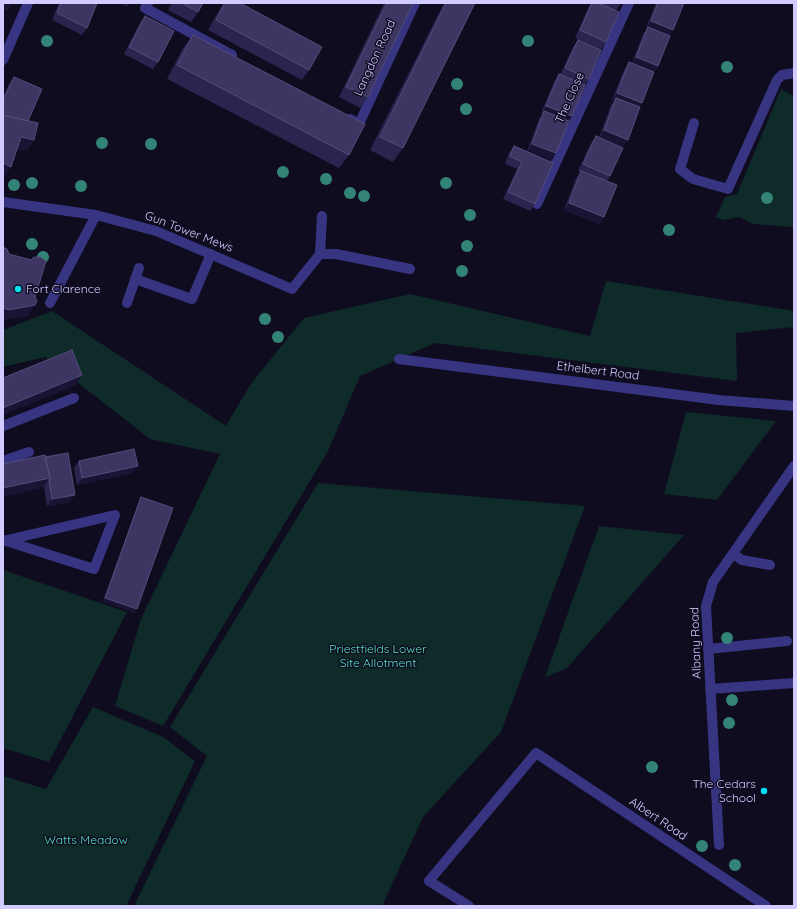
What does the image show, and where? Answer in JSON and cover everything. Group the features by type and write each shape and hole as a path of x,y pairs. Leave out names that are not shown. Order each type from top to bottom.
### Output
{"street":[{"path":"3,60 28,3"},
{"name":"Langdon Road","path":"338,113 359,124 415,3"},
{"name":"The Close","path":"537,204 611,39 629,3"},
{"path":"146,6 242,60"},
{"path":"694,124 680,169 693,179 728,189 777,80 782,75 794,73"},
{"name":"Gun Tower Mews","path":"3,202 96,215 156,231 292,289 320,254"},
{"path":"50,303 96,215"},
{"path":"322,216 320,254 336,254 410,268"},
{"path":"135,279 192,299 212,254"},
{"path":"127,303 139,268"},
{"name":"Ethelbert Road","path":"398,359 719,400 794,406"},
{"path":"3,426 74,398"},
{"path":"3,461 29,452"},
{"name":"Albany Road","path":"719,845 706,606 712,582 794,466"},
{"path":"115,515 94,569 5,540 92,520 115,515"},
{"path":"733,554 742,560 770,565"},
{"path":"708,649 787,641"},
{"path":"710,689 794,683"},
{"name":"Albert Road","path":"469,906 429,881 536,753 766,906"}],"green space":[{"path":"781,89 794,96 794,227 753,224 739,217 724,220 716,217 725,197 737,194"},
{"path":"606,281 794,311 794,327 736,333 737,381 435,343 360,376 328,451 163,726 115,706 141,619 220,454 150,439 45,357 3,367 3,330 52,311 226,426 250,385 304,318 410,294 590,336"},
{"path":"686,412 776,421 717,500 664,494"},
{"name":"Priestfields Lower Site Allotment","path":"318,483 585,506 501,732 423,817 382,906 134,906 207,756 170,727"},
{"path":"599,526 684,535 567,668 545,677"},
{"path":"3,570 127,612 49,762 3,748"},
{"name":"Watts Meadow","path":"93,707 163,737 195,761 126,906 3,906 3,776 46,789"}],"building":[{"path":"61,3 97,3 87,28 57,13"},
{"path":"182,3 203,3 198,12"},
{"path":"225,3 240,3 322,47 309,70 216,20"},
{"path":"387,3 413,3 368,97 346,87"},
{"path":"446,3 475,3 403,148 380,137"},
{"path":"592,3 598,3 619,12 606,42 580,30"},
{"path":"658,3 684,3 673,30 651,21"},
{"path":"145,16 174,31 158,62 129,47"},
{"path":"648,27 670,36 658,66 636,57"},
{"path":"193,35 365,124 349,155 177,65"},
{"path":"578,40 601,50 589,79 565,68"},
{"path":"629,62 654,72 642,103 617,93"},
{"path":"559,74 585,85 572,116 546,106"},
{"path":"14,77 42,89 28,121 3,115 3,100"},
{"path":"616,98 640,107 628,140 604,130"},
{"path":"544,111 569,121 556,153 532,144"},
{"path":"3,115 38,123 34,140 21,137 11,167 3,163"},
{"path":"596,136 623,148 610,176 583,164"},
{"path":"514,146 553,163 535,204 508,192 522,162 510,156"},
{"path":"581,171 617,185 604,217 569,203"},
{"name":"Fort Clarence","path":"3,247 7,249 9,254 31,260 34,257 40,257 46,261 35,297 37,301 35,305 9,310 3,308"},
{"path":"72,350 82,375 3,408 3,378"},
{"path":"134,449 138,466 82,478 79,461"},
{"path":"68,453 75,495 52,499 50,478 45,457"},
{"path":"45,455 50,478 3,488 3,464"},
{"path":"141,497 173,508 137,609 105,598"}],"place":[{"name":"Fort Clarence","path":"18,289"},
{"name":"The Cedars School","path":"764,791"}]}
